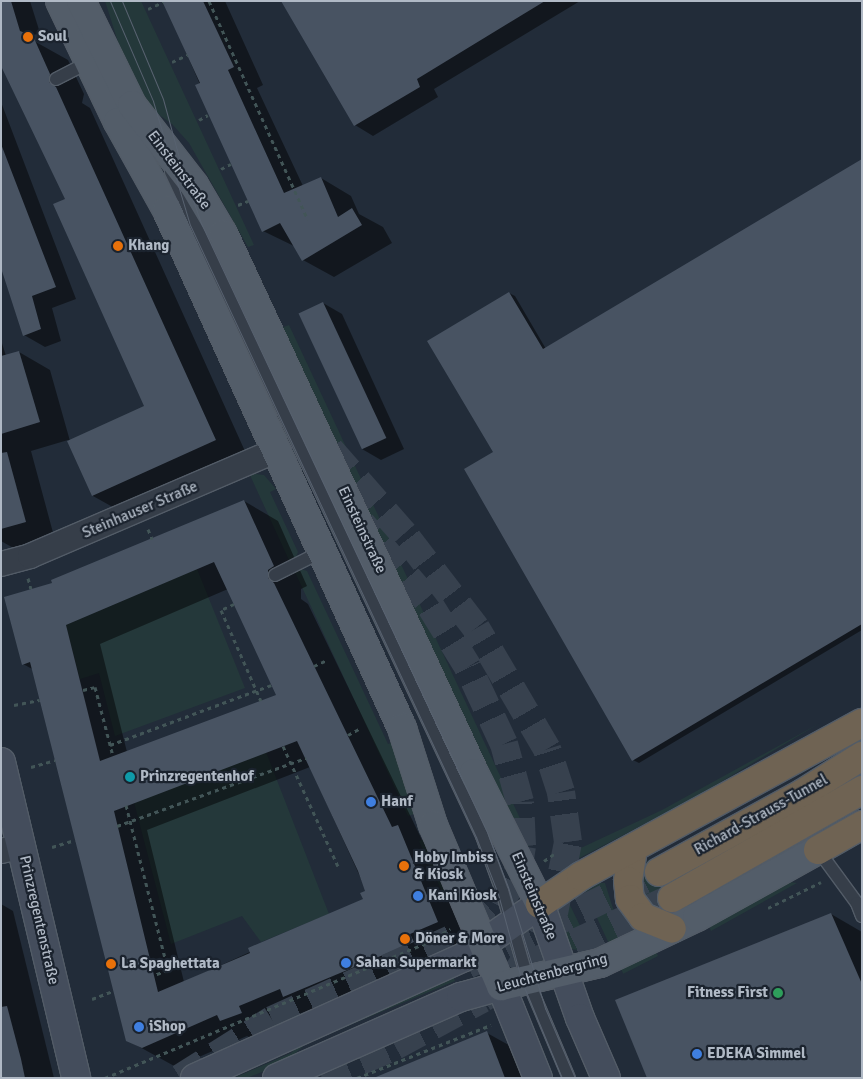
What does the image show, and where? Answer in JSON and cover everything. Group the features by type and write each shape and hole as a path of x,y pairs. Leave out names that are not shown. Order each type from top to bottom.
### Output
{"highway":[{"path":"540,904 581,876 634,849 862,723"},
{"name":"Richard-Strauss-Tunnel","path":"659,872 803,793 862,756"},
{"name":"Richard-Strauss-Tunnel","path":"672,898 862,790"},
{"path":"818,850 862,825"},
{"path":"634,849 628,881 630,899 643,917 672,929"}],"main road":[{"name":"Einsteinstraße","path":"60,1 190,262 402,728 436,833 485,944 538,1078"},
{"name":"Einsteinstraße","path":"82,1 122,88 155,137 205,202 266,322 464,750 540,904 564,973 606,1078"},
{"name":"Prinzregentenstraße","path":"1,762 12,848 76,1078"},
{"name":"Leuchtenbergring","path":"277,1078 461,998 501,986 564,973 600,963 672,929 818,850"},
{"path":"195,1078 464,958 540,904"}],"street":[{"name":"Steinhauser Straße","path":"1,564 30,556 277,450"}],"lane":[{"path":"56,79 89,62"},
{"path":"155,137 482,836 512,924 528,981 569,1078"},
{"path":"190,262 264,367"},
{"path":"264,367 261,347 266,322"},
{"path":"275,575 321,552"},
{"path":"818,850 859,901 862,916"}],"path":[{"path":"209,1 308,220"},
{"path":"148,9 162,2"},
{"path":"172,62 187,55"},
{"path":"199,120 208,115"},
{"path":"221,169 231,164"},
{"path":"238,205 248,201"},
{"path":"234,604 221,610 261,701"},
{"path":"314,666 327,660"},
{"path":"110,745 271,685"},
{"path":"83,690 95,687 113,756"},
{"path":"14,705 40,700"},
{"path":"348,735 360,729"},
{"path":"283,746 338,866"},
{"path":"117,826 293,766 306,758"},
{"path":"31,767 55,760"},
{"path":"126,806 168,970 154,975"},
{"path":"52,847 75,840"},
{"path":"105,1078 430,942 452,928"},
{"path":"92,999 113,991"},
{"path":"357,1078 492,1025"}],"green space":[{"path":"105,1 141,1 254,245 248,247 189,143 172,124 151,109 125,64"},
{"path":"289,325 532,844 526,848 281,328"},
{"path":"249,473 264,475 276,489 270,492 298,552 296,557 289,560"},
{"path":"197,569 245,688 115,736 99,673 80,679 66,625"},
{"path":"301,569 307,571 388,744 393,742 417,813 408,816 295,572"},
{"path":"820,723 694,798 572,862 568,854 662,810"},
{"path":"266,752 329,914 261,942 242,916 171,944 134,802"},
{"path":"419,841 428,842 452,897 446,900"},
{"path":"650,859 678,912 672,915 645,909 638,869"},
{"path":"782,881 797,883 711,931 707,922"},
{"path":"600,883 605,883 616,918 631,934 610,946 585,892"},
{"path":"568,901 586,938 590,951 569,949 556,909"},
{"path":"654,948 658,956 623,974 619,966"},
{"path":"453,976 455,981 307,1043 284,1063 247,1078 234,1078 291,1053 301,1042"}],"building":[{"path":"1,1 11,1 20,31 33,36 50,74 49,82 56,87 216,440 92,496 67,441 144,406 53,204 65,199 1,66"},
{"path":"162,1 203,1 234,67 228,70 284,193 321,177 338,217 352,208 362,225 302,261 280,223 262,232 195,85 200,83"},
{"path":"281,1 545,1 417,79 420,87 354,126"},
{"path":"1,144 56,287 32,296 41,329 23,336 1,268"},
{"path":"862,159 862,624 632,761 464,469 493,452 427,341 509,292 543,349"},
{"path":"323,302 386,438 362,449 299,313"},
{"path":"19,351 40,422 1,434 1,356"},
{"path":"7,452 26,522 1,529 1,453"},
{"name":"Prinzregentenhof","path":"244,500 274,566 268,570 268,578 274,583 392,827 398,825 438,922 410,934 414,942 283,997 280,989 239,1006 242,1013 220,1021 217,1015 142,1048 126,1041 30,662 22,665 4,597 52,583 51,580","holes":["214,562 276,695 100,761 66,625","297,741 358,871 365,891 360,893 363,899 248,948 250,953 158,992 114,811"]},
{"path":"831,913 862,984 862,1078 647,1078 615,1000"},
{"path":"7,1006 25,1078 1,1078 1,1007"},
{"path":"487,1031 505,1078 376,1078 376,1077"}],"tunnel":[{"path":"258,390 290,439 311,465"},
{"path":"322,1078 395,1046 482,999 517,972 542,937 554,913 568,842 561,792 547,749 476,628 404,534 324,443"},
{"path":"180,1078 272,1020 471,930 499,906 518,871 522,846 520,802 504,744 468,667 426,599 362,524"},
{"path":"467,965 659,872"},
{"path":"536,961 672,898"}],"tram line":[{"path":"110,1 153,101 190,225 476,837 498,894 522,982 562,1078"},
{"path":"122,1 163,99 183,172 201,223 487,832 508,887 545,1008 575,1078"}],"place":[{"name":"Soul","path":"28,37"},
{"name":"Khang","path":"118,246"},
{"name":"Prinzregentenhof","path":"130,777"},
{"name":"Hanf","path":"371,802"},
{"name":"Hoby Imbiss & Kiosk","path":"404,866"},
{"name":"Kani Kiosk","path":"418,896"},
{"name":"Döner & More","path":"405,939"},
{"name":"Sahan Supermarkt","path":"346,963"},
{"name":"La Spaghettata","path":"111,964"},
{"name":"Fitness First","path":"778,993"},
{"name":"iShop","path":"139,1027"},
{"name":"EDEKA Simmel","path":"697,1054"}]}
